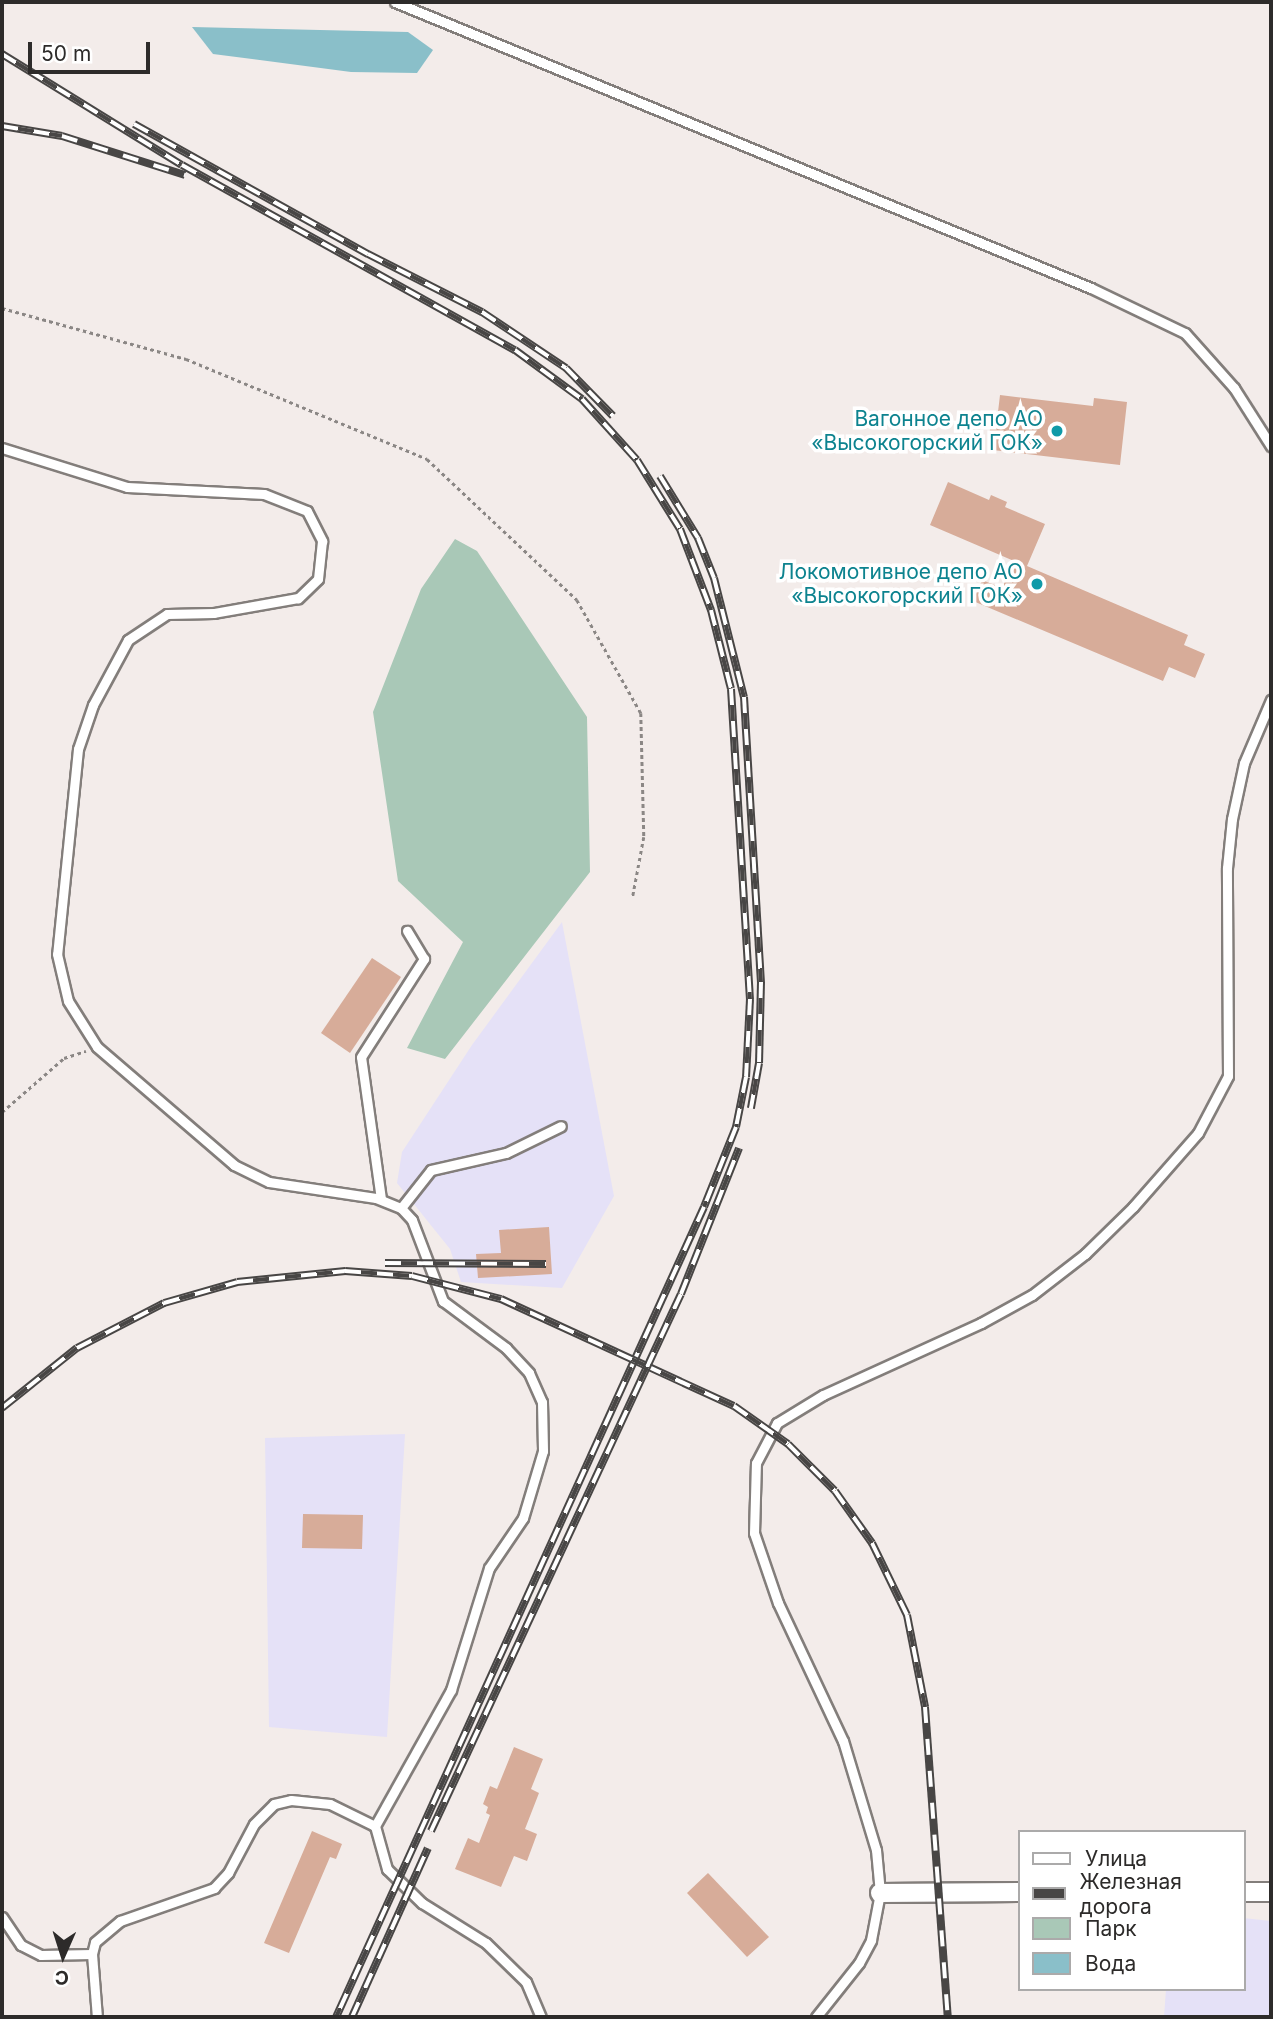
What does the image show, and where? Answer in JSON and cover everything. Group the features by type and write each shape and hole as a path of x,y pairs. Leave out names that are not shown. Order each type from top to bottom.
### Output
{"street":[{"path":"880,1894 1018,1892"},
{"path":"1245,1892 1271,1892"}],"lane":[{"path":"395,2 1091,288 1185,333 1234,388 1271,446"},
{"path":"2,448 127,487 264,494 307,511 322,541 318,579 307,592 264,605 167,614 128,640 93,705 78,749 57,954 68,1001 97,1047 234,1165 270,1182 381,1199 401,1208 412,1220 443,1301 506,1348 528,1373 542,1402 545,1440 518,1529 489,1568 451,1690 375,1826 387,1869 422,1903 486,1943 526,1982 541,2017"},
{"path":"816,2017 859,1963 871,1940 880,1894 864,1803 844,1741 778,1603 754,1533 756,1463 777,1423 812,1402 1032,1295 1085,1254 1133,1207 1198,1133 1228,1076 1227,868 1232,819 1244,763 1271,700"},
{"path":"381,1199 361,1057 424,959 407,931"},
{"path":"401,1208 431,1170 506,1153 561,1126"},
{"path":"97,2017 92,1954 101,1935 120,1921 214,1888 228,1873 254,1824 274,1804 291,1800 330,1804 375,1826"},
{"path":"2,1917 21,1945 41,1955 92,1954"}],"path":[{"path":"2,308 186,359 426,458 577,600 640,713 644,838 633,896"},
{"path":"2,1112 64,1058 97,1047"}],"shaded area":[{"path":"562,922 614,1196 562,1288 461,1282 450,1249 397,1183 402,1152 472,1045"},
{"path":"405,1434 387,1737 269,1727 265,1438"},
{"path":"1245,1918 1271,1921 1271,2017 1164,2017 1166,1991 1245,1991"}],"green space":[{"path":"455,539 477,551 587,717 590,872 445,1059 407,1048 463,942 398,881 373,712 421,589"}],"water":[{"path":"192,27 408,32 433,50 417,73 351,72 213,54"}],"building":[{"name":"Вагонное депо АО «Высокогорский ГОК»","path":"1000,395 1093,406 1094,398 1127,402 1120,465 993,450 994,444 989,443 990,428 996,429"},
{"name":"Локомотивное депо АО «Высокогорский ГОК»","path":"948,482 989,500 991,495 1007,502 1005,507 1045,524 1027,566 1188,635 1184,645 1205,654 1195,678 1169,667 1163,681 973,601 982,580 1002,588 1014,561 930,525"},
{"path":"372,958 401,977 350,1053 321,1033"},
{"path":"549,1227 552,1274 478,1278 476,1254 501,1253 499,1230"},
{"path":"303,1514 363,1515 362,1549 302,1548"},
{"path":"514,1747 543,1759 531,1789 539,1793 525,1829 537,1834 527,1861 514,1856 501,1887 455,1869 468,1838 479,1843 490,1815 486,1813 488,1807 483,1804 490,1786 497,1789"},
{"path":"312,1831 342,1844 336,1859 330,1857 289,1953 264,1943"},
{"path":"708,1873 769,1937 747,1957 687,1893"}],"railway":[{"path":"2,54 182,165 515,350 582,399 637,460 680,529 711,610 731,689 750,999 746,1077 736,1127 704,1207 336,2017"},
{"path":"134,124 368,254 482,312 566,368 613,416"},
{"path":"2,126 62,136 185,175"},
{"path":"660,476 698,538 714,578 744,697 761,982 759,1063 751,1108"},
{"path":"431,1831 681,1294 739,1148"},
{"path":"385,1263 546,1264"},
{"path":"2,1408 77,1348 164,1303 237,1282 345,1271 412,1276 501,1299 734,1406 788,1444 835,1491 872,1543 907,1615 925,1707 948,2017"},
{"path":"352,2017 428,1848"}],"place":[{"name":"Вагонное депо АО «Высокогорский ГОК»","path":"1057,431"},
{"name":"Локомотивное депо АО «Высокогорский ГОК»","path":"1037,584"}]}
